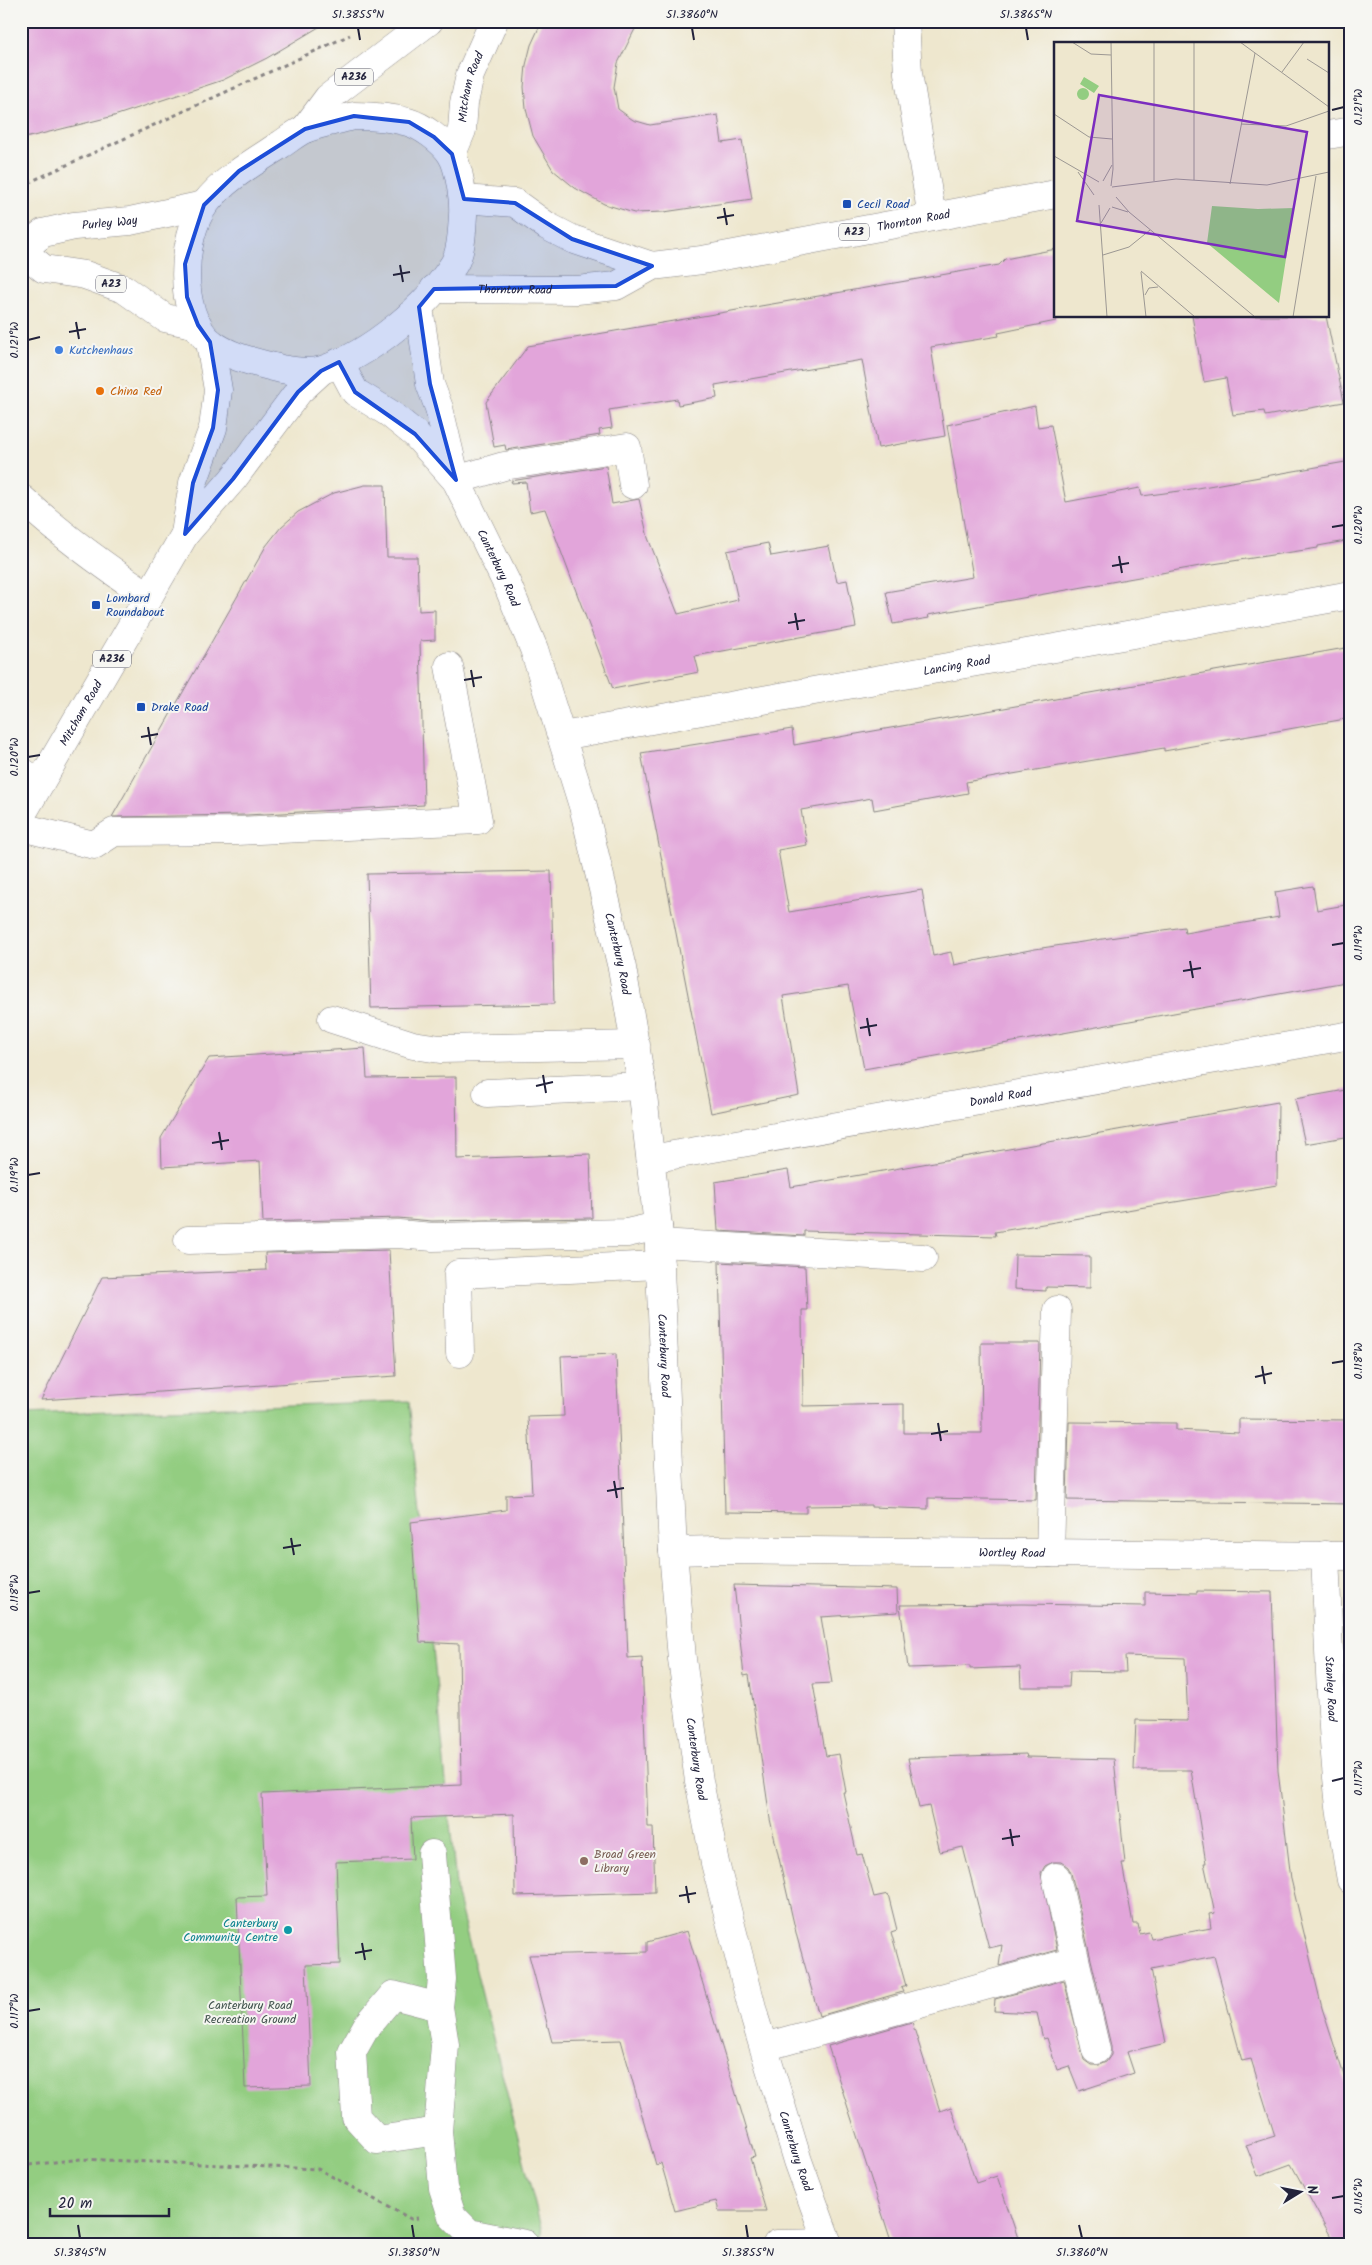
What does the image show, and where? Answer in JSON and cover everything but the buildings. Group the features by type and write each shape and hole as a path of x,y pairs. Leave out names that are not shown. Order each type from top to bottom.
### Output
{"main road":[{"name":"A236","path":"305,130 328,98 429,21"},
{"name":"Mitcham Road","path":"452,154 462,130 464,103 470,75 494,21"},
{"path":"905,21 908,73 932,217"},
{"path":"354,116 378,116 410,122 434,137 452,154 464,199 462,232 455,262 426,298 377,342 330,367 295,372 232,354 204,333 187,297 186,264 192,232 204,205 239,171 305,130 354,116"},
{"path":"1330,135 1351,130"},
{"name":"Thornton Road","path":"426,298 577,290 616,286 652,266 702,260 1054,194"},
{"name":"Thornton Road","path":"464,199 515,204 547,226 572,238 652,266"},
{"name":"Purley Way","path":"204,205 130,221 74,226 42,233 22,251 44,269 85,275 124,289 165,318 204,333"},
{"name":"Canterbury Road","path":"426,298 430,384 456,480 507,584 534,649 562,736 603,884 622,968 636,1045 651,1159 659,1244 673,1551 682,1659 699,1781 734,1941 798,2161 828,2243"},
{"name":"Mitcham Road","path":"185,534 194,483 213,428 218,390 204,333"},
{"name":"Mitcham Road","path":"21,816 30,777 149,596 185,534 233,479 298,392 330,367"},
{"name":"Canterbury Road","path":"330,367 355,392 389,412 415,434 456,480"},
{"path":"456,480 504,466 627,447 633,485"},
{"path":"21,498 50,525 91,557 149,596"},
{"name":"Lancing Road","path":"562,736 1351,595"},
{"path":"21,827 94,845 114,832 237,831 478,820 449,666"},
{"path":"332,1019 413,1045 440,1049 636,1045"},
{"name":"Donald Road","path":"651,1159 1351,1035"},
{"path":"487,1093 642,1086"},
{"path":"188,1240 398,1234 433,1237 627,1233 659,1244"},
{"path":"460,1353 458,1274 659,1244 923,1258"},
{"path":"1050,1553 1057,1310"},
{"name":"Wortley Road","path":"673,1551 1338,1556"},
{"name":"Stanley Road","path":"1338,1556 1334,1752 1337,1793 1351,1880"},
{"path":"432,1854 442,1979 439,2007 445,2045 438,2131 443,2188 452,2216 469,2233 525,2244"},
{"path":"1056,1877 1096,2050"},
{"path":"764,2047 1075,1961"},
{"path":"438,2131 377,2140 356,2116 352,2052 366,2027 393,1996 439,2007"},
{"path":"776,2244 828,2243"}],"path":[{"path":"21,186 331,42 355,33"},
{"path":"21,2166 81,2159 318,2169 411,2219 452,2216"}],"highlighted area":[{"path":"354,116 409,122 434,137 452,154 464,199 515,203 572,239 652,266 616,286 434,289 419,307 430,384 456,480 415,434 355,392 339,362 321,371 298,392 233,479 185,534 193,483 213,428 218,390 210,342 198,325 187,297 185,264 204,205 239,171 305,129"}],"green space":[{"name":"Canterbury Road Recreation Ground","path":"409,1401 457,1895 542,2232 541,2244 21,2244 21,1414"}],"place":[{"name":"Cecil Road","path":"847,204"},
{"name":"Kutchenhaus","path":"59,350"},
{"name":"China Red","path":"100,391"},
{"name":"Lombard Roundabout","path":"96,605"},
{"name":"Drake Road","path":"141,707"},
{"name":"Broad Green Library","path":"584,1861"},
{"name":"Canterbury Community Centre","path":"288,1930"}]}
